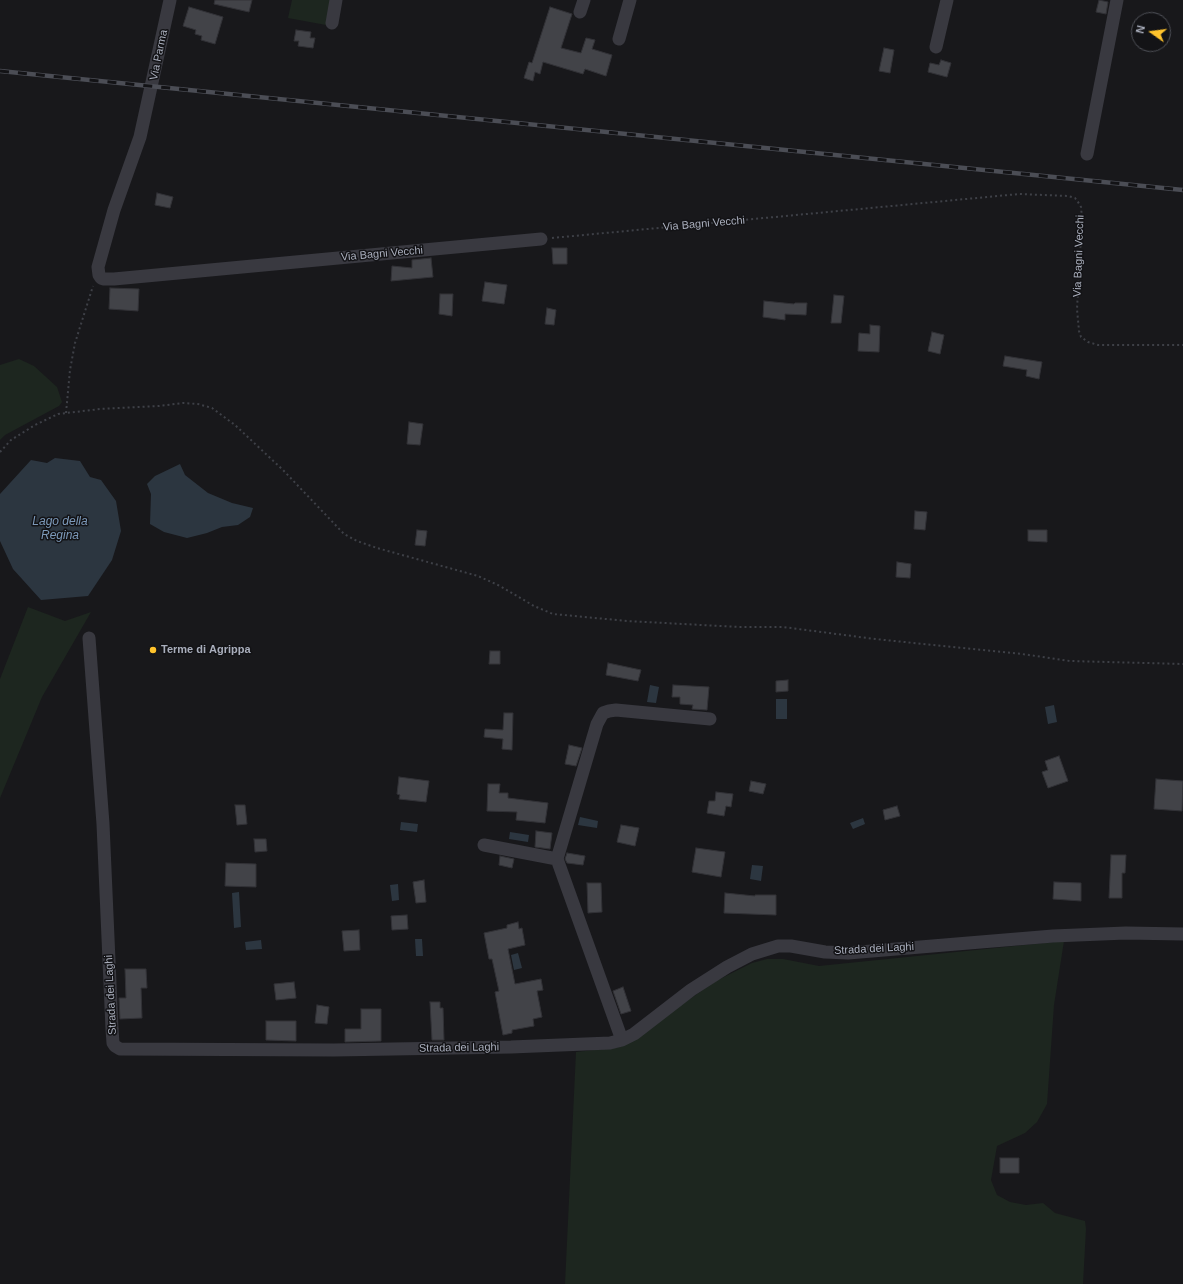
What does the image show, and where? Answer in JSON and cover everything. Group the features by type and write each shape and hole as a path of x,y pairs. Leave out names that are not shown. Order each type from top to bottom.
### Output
{"street":[{"name":"Via Parma","path":"98,267 114,210 138,145 170,0"},
{"path":"332,23 336,0"},
{"path":"619,39 630,0"},
{"path":"936,47 947,0"},
{"path":"1087,154 1117,0"},
{"name":"Via Bagni Vecchi","path":"98,267 101,278 114,279 541,239"},
{"name":"Strada dei Laghi","path":"89,638 103,824 112,1030 113,1043 117,1048 133,1050 334,1050 604,1044 622,1040 634,1034 682,996 727,967 752,954 778,946 791,946 848,953 1053,936 1126,933 1183,934"},
{"path":"622,1040 557,859 597,724 603,713 609,710 616,710 710,719"},
{"path":"484,845 557,859"}],"path":[{"name":"Via Bagni Vecchi","path":"541,239 1019,194 1068,196 1075,198 1082,212 1077,309 1080,336 1088,342 1098,345 1183,345"},
{"path":"66,413 69,377 75,343 85,308 94,285 98,267"},
{"path":"0,452 11,440 36,424 58,414 100,409 188,403 203,404 212,408 235,425 278,465 344,534 357,541 377,548 478,576 500,586 534,606 553,614 627,621 739,627 783,627 875,639 1022,654 1070,661 1183,664"}],"shaded area":[{"path":"292,0 331,0 326,25 288,18"},
{"path":"19,359 34,366 57,387 62,402 59,406 5,435 0,440 0,365"},
{"path":"28,607 65,621 91,612 42,697 0,798 0,679"},
{"path":"1064,941 1054,1005 1047,1104 1037,1122 1025,1133 997,1146 991,1180 997,1195 1010,1202 1026,1205 1043,1203 1055,1213 1085,1221 1086,1229 1083,1284 565,1284 576,1052 620,1047 716,981 752,963 767,959 783,959 819,966"}],"water":[{"name":"Lago della Regina","path":"55,458 80,461 90,477 101,480 116,501 121,531 112,560 88,596 41,600 13,569 0,541 0,494 31,460 47,463"},
{"path":"180,464 185,475 208,493 232,503 253,508 250,517 238,525 222,527 207,533 187,538 164,532 150,524 151,494 147,484 155,476"},
{"path":"650,685 659,687 656,703 647,702"},
{"path":"776,699 787,699 787,719 776,719"},
{"path":"1054,705 1057,722 1048,724 1045,707"},
{"path":"580,817 598,821 597,828 578,825"},
{"path":"863,818 865,824 853,829 850,823"},
{"path":"401,822 418,824 417,832 400,830"},
{"path":"510,832 529,835 528,842 509,839"},
{"path":"752,865 763,866 761,881 750,879"},
{"path":"398,884 399,900 392,901 390,885"},
{"path":"239,892 241,927 234,928 232,893"},
{"path":"415,939 422,939 423,956 416,956"},
{"path":"261,940 262,949 246,950 245,942"},
{"path":"518,953 522,968 514,970 511,955"}],"building":[{"path":"215,0 252,0 249,12 214,4"},
{"path":"1099,0 1108,2 1106,14 1096,12"},
{"path":"189,7 223,17 215,44 201,40 202,36 195,34 196,30 183,26"},
{"path":"550,7 572,14 561,48 581,53 586,38 595,40 592,49 612,55 606,76 585,69 583,74 543,62 540,74 535,72 533,81 524,78 529,62 532,63"},
{"path":"296,30 311,32 310,38 315,38 313,48 298,46 299,41 294,41"},
{"path":"884,48 894,50 890,73 879,71"},
{"path":"941,60 951,63 947,77 928,72 930,63 939,65"},
{"path":"157,193 173,197 170,208 155,205"},
{"path":"552,248 567,248 567,264 553,264"},
{"path":"431,258 433,277 391,281 392,266 412,268 412,260"},
{"path":"485,282 507,285 504,304 482,301"},
{"path":"110,288 139,289 138,311 109,309"},
{"path":"440,294 453,294 452,316 439,314"},
{"path":"834,295 844,296 841,323 831,323"},
{"path":"764,301 794,304 807,303 806,315 785,314 785,320 763,317"},
{"path":"547,308 556,310 554,325 545,324"},
{"path":"870,325 880,326 879,352 858,351 859,333 870,334"},
{"path":"932,332 944,335 940,354 928,351"},
{"path":"1005,356 1042,362 1039,379 1026,376 1027,370 1003,366"},
{"path":"409,422 423,424 420,445 407,444"},
{"path":"915,511 927,512 925,530 914,529"},
{"path":"417,530 427,531 425,546 415,545"},
{"path":"1028,530 1047,530 1047,542 1028,541"},
{"path":"897,562 911,564 910,578 896,577"},
{"path":"490,651 500,651 500,664 489,664"},
{"path":"608,663 641,670 638,681 606,675"},
{"path":"788,680 788,691 776,692 776,681"},
{"path":"673,685 709,687 707,710 692,709 693,705 680,704 680,697 672,697"},
{"path":"504,713 513,713 512,750 502,749 503,739 484,737 485,729 503,730"},
{"path":"569,745 582,748 576,766 565,764"},
{"path":"1059,756 1068,781 1048,788 1042,772 1048,770 1045,761"},
{"path":"399,777 429,781 426,802 399,799 400,795 397,794"},
{"path":"1156,779 1183,781 1182,811 1154,809"},
{"path":"751,781 766,784 763,794 749,791"},
{"path":"488,784 500,784 499,793 508,793 508,798 548,803 545,823 516,820 517,812 487,811"},
{"path":"716,792 733,794 731,807 726,806 724,816 707,813 709,801 715,801"},
{"path":"235,805 245,805 247,824 237,825"},
{"path":"897,806 900,816 885,820 883,810"},
{"path":"621,825 639,828 635,846 617,842"},
{"path":"536,831 552,833 550,849 535,847"},
{"path":"254,839 266,839 267,851 255,852"},
{"path":"696,848 725,852 721,877 692,872"},
{"path":"567,853 585,856 583,865 567,863 565,859"},
{"path":"1111,855 1126,855 1125,873 1122,873 1122,898 1109,898"},
{"path":"500,856 514,859 512,868 499,865"},
{"path":"226,863 256,864 256,887 225,886"},
{"path":"424,880 426,902 416,903 413,882"},
{"path":"1054,882 1081,883 1081,901 1053,899"},
{"path":"587,883 601,883 602,912 588,913"},
{"path":"725,893 755,896 776,895 776,915 724,913"},
{"path":"407,915 408,929 392,930 391,916"},
{"path":"518,922 519,929 522,928 525,945 508,949 515,984 541,979 543,990 537,991 542,1017 533,1019 534,1026 512,1030 512,1033 503,1035 495,992 499,991 492,959 489,959 484,933 507,928 507,925"},
{"path":"359,930 360,950 344,951 342,931"},
{"path":"125,969 146,969 147,988 141,988 142,1018 120,1019 119,998 126,998"},
{"path":"294,982 296,998 276,1000 274,984"},
{"path":"623,987 631,1011 621,1014 613,991"},
{"path":"430,1002 440,1002 440,1008 443,1008 444,1040 432,1040"},
{"path":"317,1005 329,1007 327,1024 315,1023"},
{"path":"361,1009 381,1009 381,1041 345,1042 345,1029 361,1029"},
{"path":"266,1021 296,1021 296,1041 266,1040"},
{"path":"1000,1158 1019,1158 1019,1173 1000,1173"}],"railway":[{"path":"0,71 1183,190"}],"place":[{"name":"Terme di Agrippa","path":"153,650"}]}
